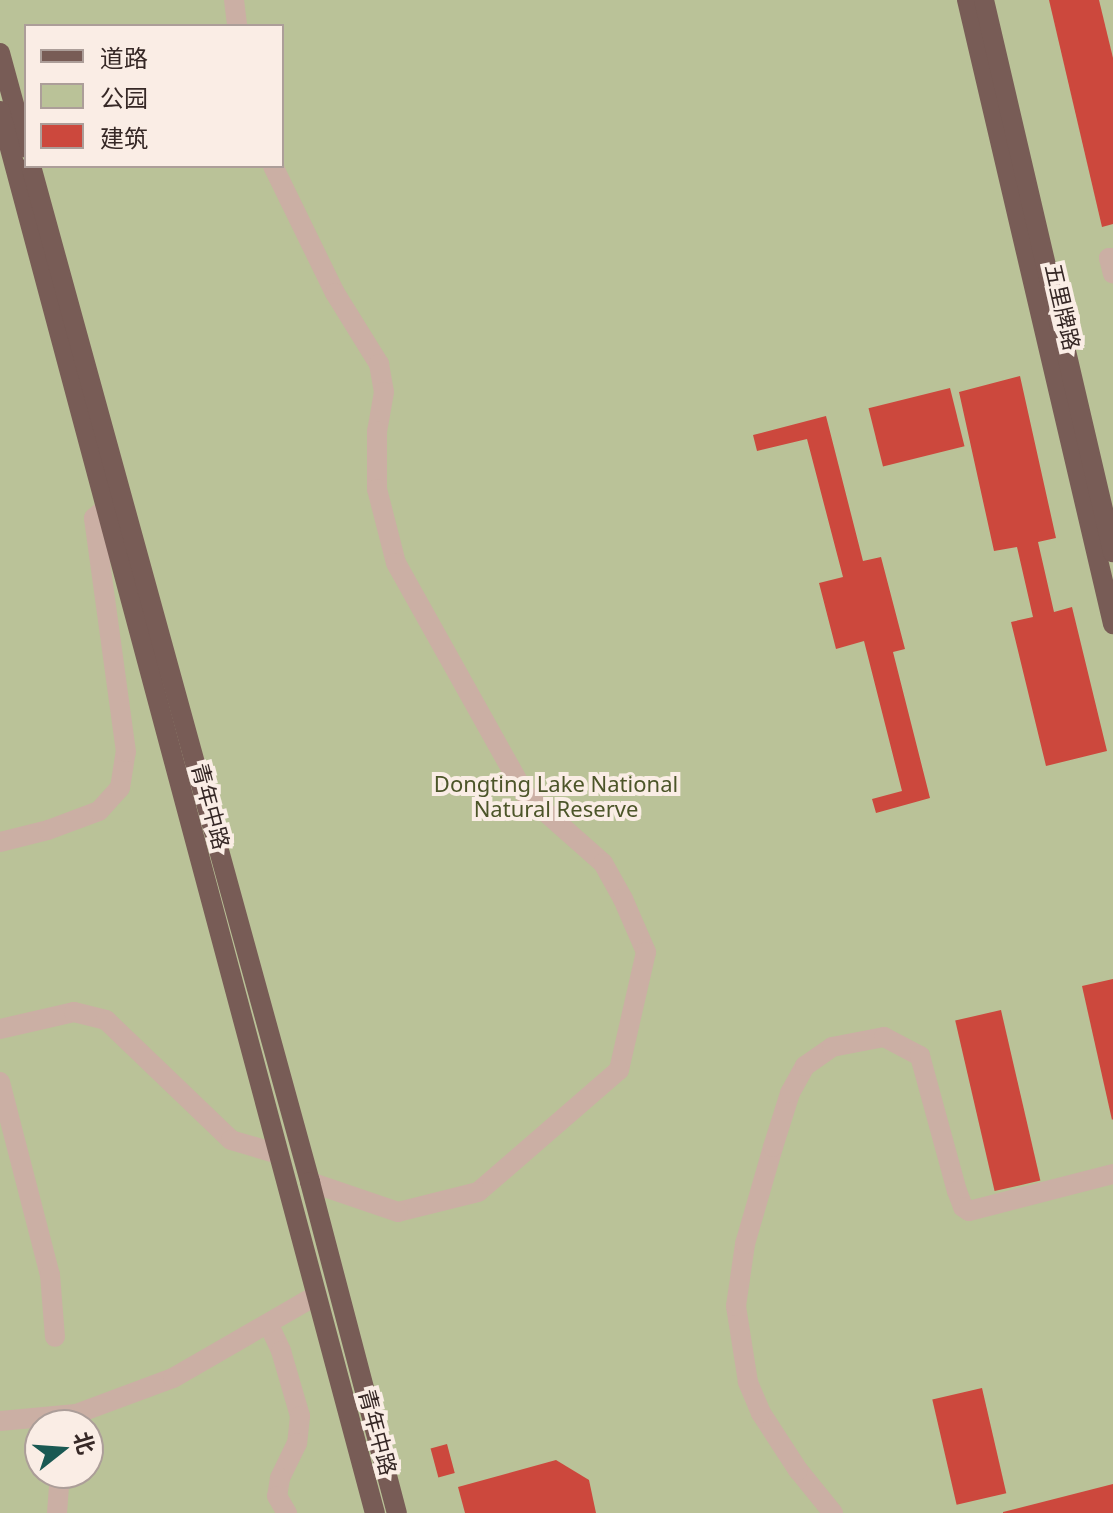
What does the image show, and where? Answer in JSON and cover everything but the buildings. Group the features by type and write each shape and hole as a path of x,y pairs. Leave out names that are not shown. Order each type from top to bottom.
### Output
{"main road":[{"name":"五里牌路","path":"967,0 1113,624"},
{"name":"五里牌路","path":"984,0 1113,552"},
{"path":"0,53 24,141"},
{"name":"青年中路","path":"0,111 375,1513"},
{"path":"32,168 310,1182 397,1513"}],"street":[{"path":"234,0 237,24"},
{"path":"274,168 335,293 379,364 384,392 377,431 377,489 396,563 525,794 603,863 646,952 619,1070 478,1192 398,1212 310,1182"},
{"path":"1113,258 1109,258 1113,274"},
{"path":"0,842 48,830 99,811 120,788 126,752 94,518 106,508"},
{"path":"0,1029 74,1012 106,1020 231,1140 279,1154"},
{"path":"833,1513 798,1470 761,1413 748,1382 736,1306 745,1244 790,1093 805,1066 832,1047 884,1037 920,1056 957,1191 963,1207 969,1211 1113,1174"},
{"path":"0,1082 50,1275 55,1337"},
{"path":"89,1409 173,1378 317,1295"},
{"path":"269,1325 281,1351 300,1416 297,1443 280,1478 277,1496 287,1513"},
{"path":"0,1421 24,1421"},
{"path":"57,1513 59,1489"}],"green space":[{"name":"Dongting Lake National Natural Reserve","path":"0,0 1113,0 1113,1513 0,1513"}]}
